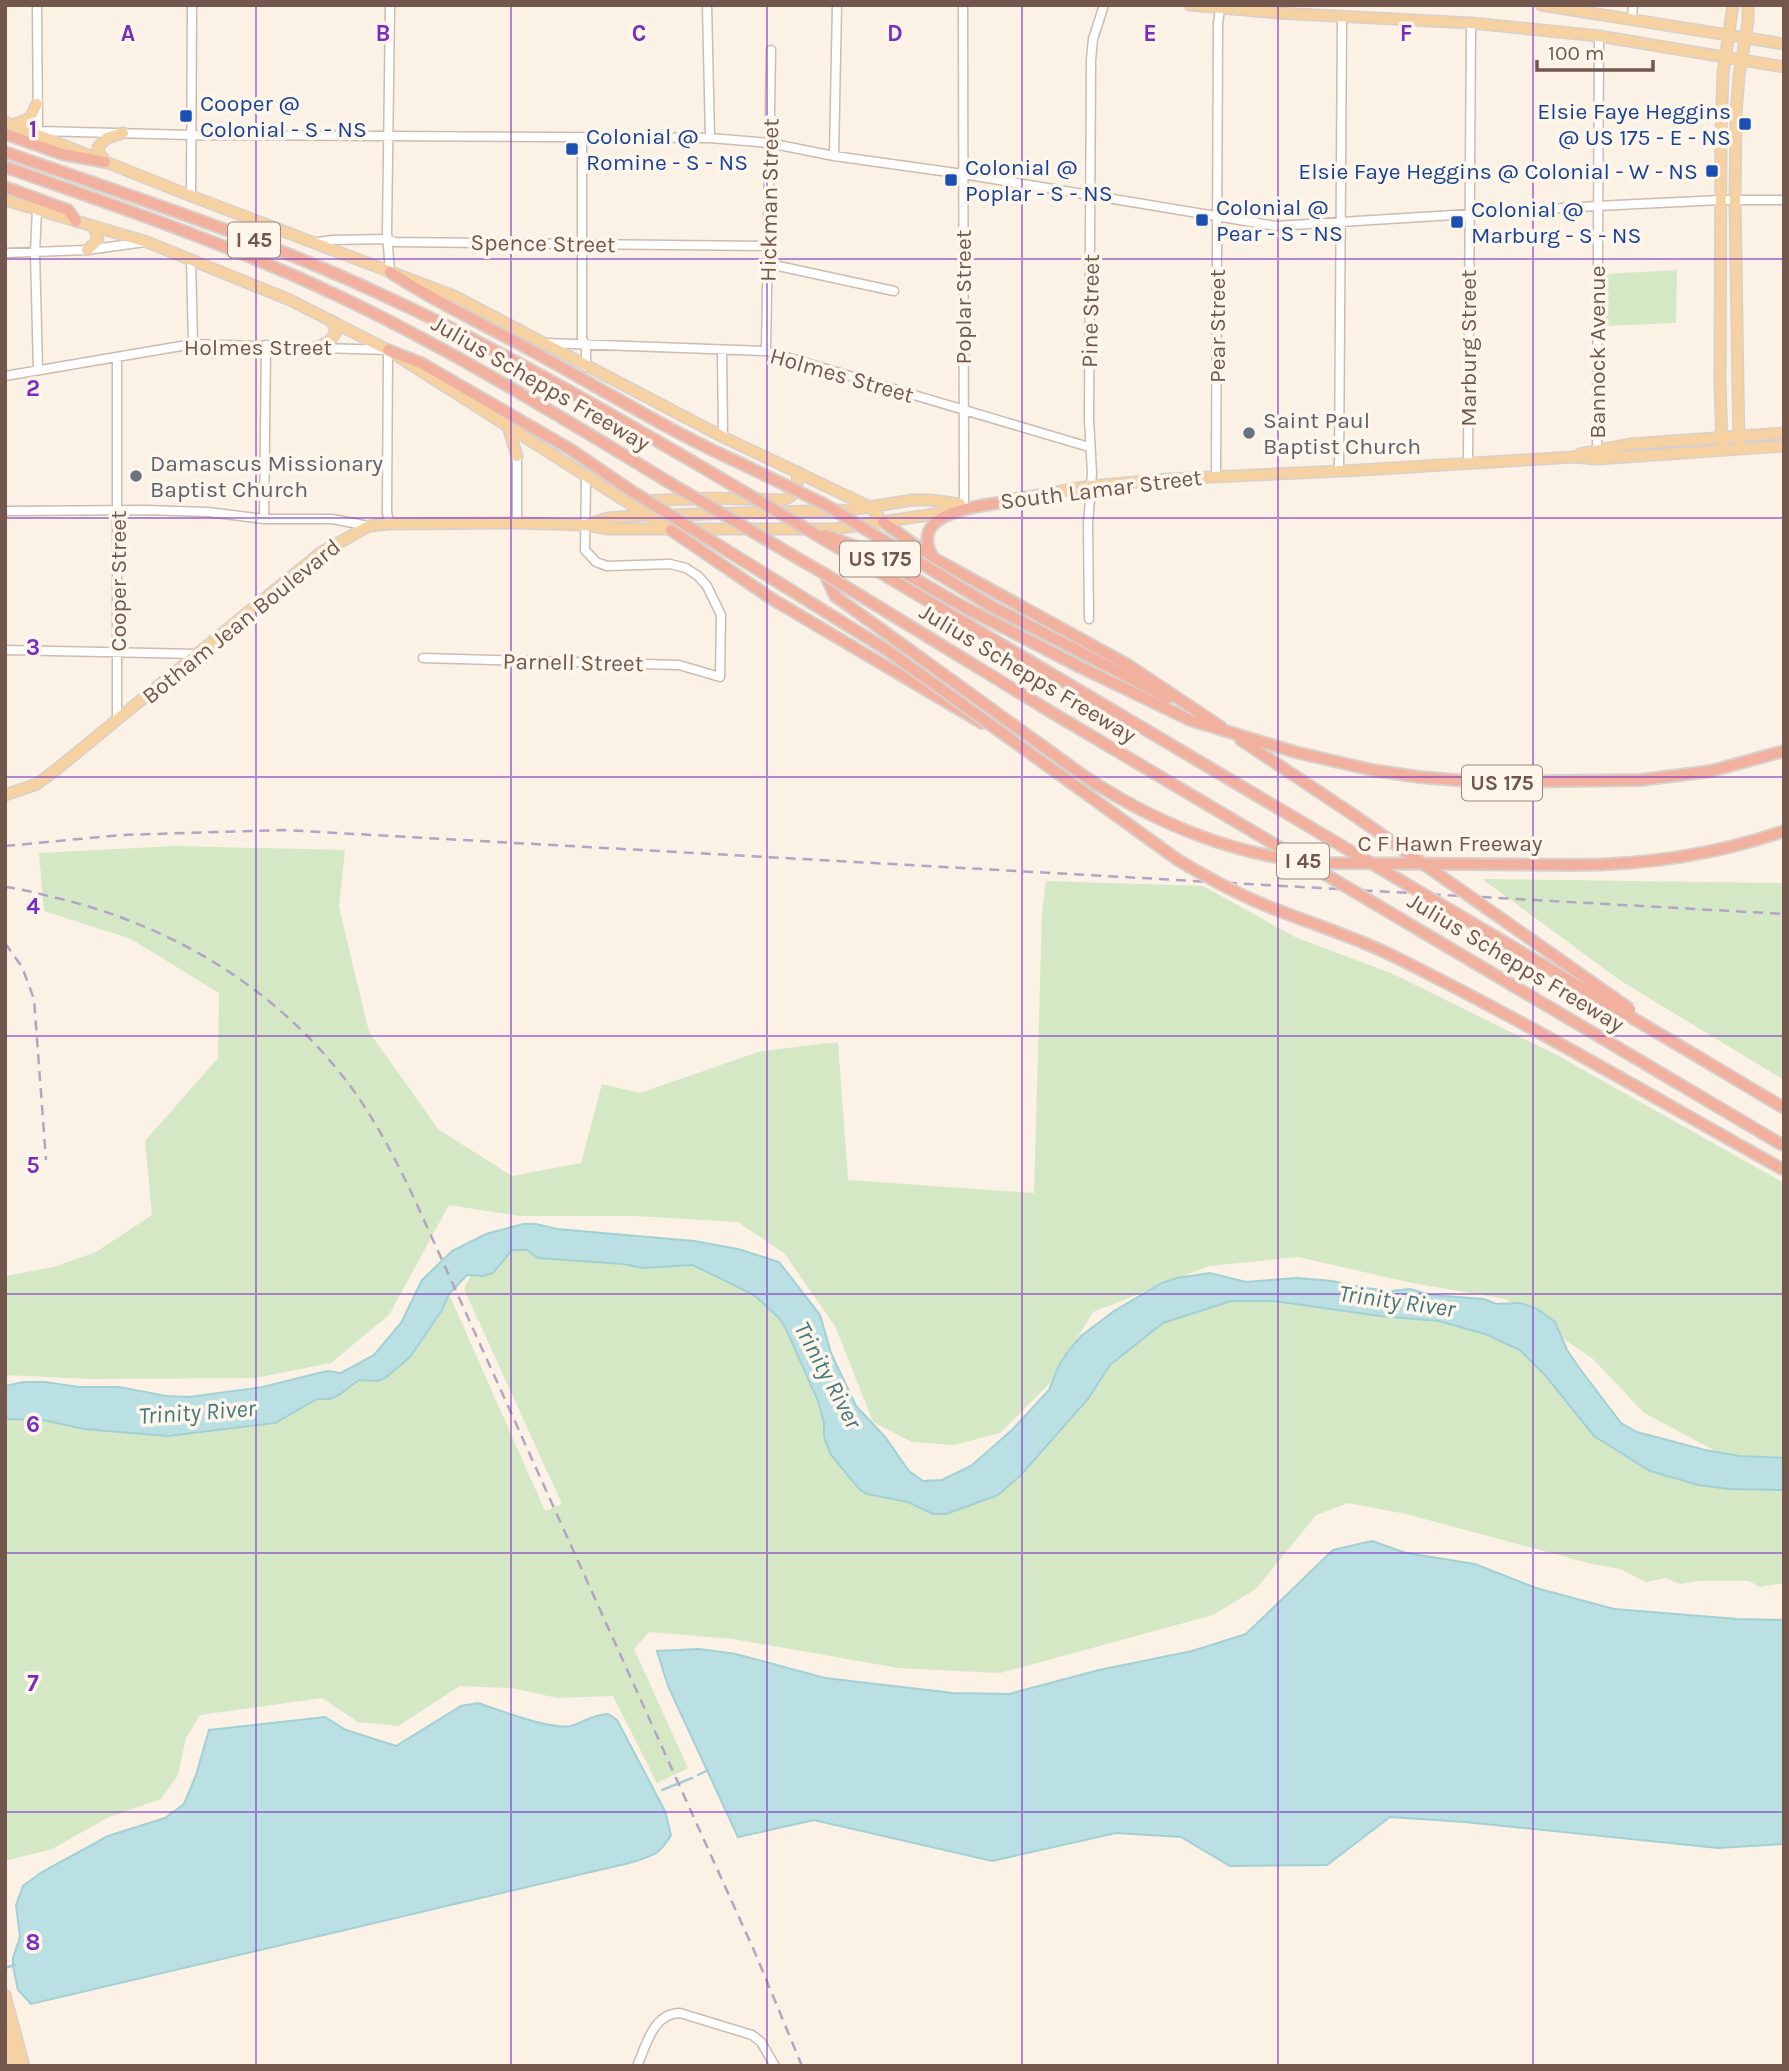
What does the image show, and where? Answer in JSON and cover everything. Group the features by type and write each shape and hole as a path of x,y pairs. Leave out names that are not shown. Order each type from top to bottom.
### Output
{"highway":[{"path":"8,127 62,154 105,162"},
{"name":"Julius Schepps Freeway","path":"5,152 235,233 376,291 534,372 707,470 1784,1108"},
{"name":"Julius Schepps Freeway","path":"5,167 204,238 333,294 458,358 1784,1146"},
{"path":"5,187 68,210 76,221"},
{"path":"390,272 421,293 532,351 678,433 824,504 991,606 1214,722"},
{"path":"388,350 421,363 570,449 633,492 856,629 1178,860 1224,887 1350,936 1391,956 1577,1053 1784,1170"},
{"path":"935,559 927,544 927,537 937,520 954,512 1010,501"},
{"name":"US 175","path":"793,522 865,550 985,618 1190,720 1295,752 1384,772 1479,782 1642,780 1711,771 1784,751"},
{"path":"883,522 935,559 1172,692 1358,818 1695,1055"},
{"path":"671,530 716,563 804,618 1026,750"},
{"name":"C F Hawn Freeway","path":"825,574 835,596 1097,785 1169,823 1248,851 1328,863 1626,865 1694,856 1784,831"}],"main road":[{"path":"1190,5 1342,17 1471,23 1599,36 1784,67"},
{"path":"1541,5 1784,44"},
{"path":"1722,449 1720,200 1723,73 1733,5"},
{"path":"1739,449 1736,114 1748,5"},
{"path":"8,127 30,118 37,104"},
{"name":"Julius Schepps Freeway","path":"8,127 39,133 191,196 318,242 454,296 586,367 870,507 883,522"},
{"path":"105,162 98,147 107,138 123,133"},
{"path":"5,200 147,242 290,300 331,320 388,350 671,530"},
{"path":"87,250 98,240 94,227"},
{"path":"316,347 329,342 333,337 335,327 331,320"},
{"path":"1720,320 1736,320"},
{"path":"508,426 517,456"},
{"name":"South Lamar Street","path":"1597,454 1632,444 1784,433"},
{"path":"517,456 522,444 528,440"},
{"name":"South Lamar Street","path":"671,530 834,529 935,514 964,505 1010,501 1091,486 1216,476 1784,446"},
{"path":"628,503 664,498 782,500 795,492 798,472"},
{"path":"834,529 847,517 850,510 845,494"},
{"name":"South Lamar Street","path":"585,525 608,517 850,510 913,500 964,505"},
{"name":"Botham Jean Boulevard","path":"5,795 37,784 320,553 369,526 517,523 671,530"},
{"path":"5,1995 24,2066"},
{"path":"5,2031 15,2066"}],"street":[{"path":"37,5 39,133 710,138 769,143 834,156 963,174 1276,226 1468,212 1720,200 1784,200"},
{"path":"191,196 192,5"},
{"path":"390,5 387,233 390,272"},
{"path":"707,5 710,138"},
{"path":"834,156 837,5"},
{"name":"Poplar Street","path":"964,5 964,505"},
{"name":"Pine Street","path":"1089,619 1091,60 1093,39 1104,5"},
{"path":"1632,18 1633,5"},
{"name":"Pear Street","path":"1216,476 1220,9"},
{"path":"1339,471 1342,17"},
{"name":"Marburg Street","path":"1468,463 1471,23"},
{"name":"Bannock Avenue","path":"1597,454 1599,36"},
{"name":"Hickman Street","path":"766,351 772,50"},
{"path":"582,137 581,243 586,367"},
{"path":"37,209 35,253 38,369"},
{"name":"Spence Street","path":"318,242 388,239 395,242 768,246"},
{"path":"5,253 87,250 147,242"},
{"path":"191,260 192,344"},
{"path":"769,264 894,291"},
{"name":"Holmes Street","path":"545,343 766,351 964,412 1090,447"},
{"name":"Holmes Street","path":"5,376 192,344 388,350"},
{"path":"264,519 265,345"},
{"path":"388,350 387,513 390,524"},
{"path":"722,350 723,436"},
{"name":"Cooper Street","path":"117,357 117,721"},
{"path":"517,456 517,523"},
{"path":"585,525 586,476"},
{"path":"5,511 208,512 264,519 332,519 369,526"},
{"name":"Parnell Street","path":"423,659 679,665 720,677 721,615 707,586 686,568 670,564 607,566 596,562 585,550 585,525"},
{"path":"5,650 198,654"},
{"path":"637,2066 655,2027 664,2016 680,2013 752,2035 761,2042 775,2066"}],"green space":[{"path":"1677,270 1676,323 1605,326 1605,274"},
{"path":"175,846 345,850 339,907 369,1032 438,1129 512,1176 581,1163 602,1084 640,1093 761,1051 838,1042 848,1180 1034,1193 1042,913 1046,881 1203,886 1295,937 1393,974 1553,1053 1784,1183 1784,1470 1729,1458 1644,1413 1593,1359 1506,1299 1412,1283 1298,1257 1209,1266 1093,1312 1050,1383 1000,1433 954,1445 912,1442 873,1422 835,1326 784,1253 738,1222 635,1216 520,1216 449,1205 389,1315 331,1363 255,1378 90,1379 5,1375 5,1276 54,1267 96,1252 152,1215 145,1141 218,1058 219,993 131,939 44,911 39,853"},
{"path":"1482,879 1784,883 1784,1080 1621,981"},
{"path":"512,1250 527,1250 538,1258 545,1259 623,1264 642,1268 692,1265 754,1295 779,1318 786,1329 818,1401 824,1423 824,1437 860,1490 871,1495 902,1500 933,1514 960,1509 1009,1487 1088,1399 1110,1365 1163,1323 1230,1301 1274,1301 1380,1316 1439,1321 1485,1334 1520,1350 1545,1375 1594,1436 1618,1452 1676,1480 1730,1489 1784,1490 1784,1583 1760,1587 1749,1581 1697,1581 1680,1584 1666,1578 1646,1582 1620,1569 1592,1564 1406,1514 1348,1503 1316,1515 1256,1589 1213,1615 1000,1673 898,1668 733,1639 649,1632 634,1649 688,1768 657,1783 613,1696 557,1698 512,1688 460,1686 398,1726 358,1722 322,1698 200,1715 186,1738 178,1775 161,1799 109,1817 52,1849 5,1861 5,1419 43,1420 84,1429 194,1434 327,1398 360,1381 377,1381 442,1310 449,1294 545,1511 562,1504 464,1289 471,1275 484,1276 503,1262"}],"water":[{"name":"Trinity River","path":"523,1224 694,1241 738,1249 779,1262 820,1315 831,1353 856,1406 885,1437 909,1471 923,1481 942,1480 971,1466 1012,1430 1049,1390 1059,1365 1081,1336 1114,1311 1162,1283 1210,1273 1246,1282 1297,1278 1391,1291 1410,1289 1431,1295 1484,1299 1496,1304 1520,1303 1537,1309 1555,1322 1567,1350 1621,1423 1637,1432 1705,1450 1739,1456 1784,1458 1784,1490 1730,1489 1698,1485 1650,1471 1594,1436 1545,1375 1520,1350 1485,1334 1439,1321 1380,1316 1274,1301 1231,1301 1163,1323 1110,1365 1088,1399 1020,1476 998,1495 946,1514 933,1514 908,1502 867,1494 860,1490 831,1455 824,1437 824,1423 818,1401 786,1329 779,1318 754,1295 693,1265 642,1268 623,1264 538,1258 527,1250 512,1250 493,1273 484,1276 467,1275 449,1294 442,1310 410,1357 385,1378 377,1381 359,1380 339,1395 330,1399 317,1399 275,1423 168,1436 84,1429 43,1420 5,1419 5,1386 24,1382 78,1387 119,1387 166,1396 189,1397 263,1387 327,1371 341,1373 374,1355 401,1323 422,1280 452,1251 486,1234"},
{"path":"1372,1541 1406,1553 1475,1564 1536,1588 1614,1609 1784,1620 1784,1844 1718,1848 1390,1817 1327,1865 1230,1866 1181,1837 1116,1833 992,1861 814,1820 738,1837 668,1686 657,1651 699,1649 736,1654 825,1678 953,1693 1009,1694 1099,1670 1192,1651 1246,1634 1333,1550"},
{"path":"478,1703 551,1725 571,1726 608,1714 617,1720 665,1811 671,1835 667,1842 654,1854 629,1863 31,2004 18,1990 13,1958 20,1937 16,1905 23,1886 42,1872 108,1836 165,1818 184,1804 209,1730 325,1717 346,1730 396,1746 461,1706"}],"waterway":[{"path":"698,1775 708,1770"},
{"path":"662,1790 692,1778"},
{"path":"5,1968 15,1965"}],"railway":[{"path":"5,846 121,835 284,830 1784,914"},
{"path":"5,887 100,910 141,925 219,965 255,990 288,1018 320,1049 358,1097 384,1139 414,1198 756,1955 802,2066"},
{"path":"5,943 22,967 34,999 46,1160"}],"place":[{"name":"Cooper @ Colonial - S - NS","path":"186,116"},
{"name":"Elsie Faye Heggins @ US 175 - E - NS","path":"1745,124"},
{"name":"Colonial @ Romine - S - NS","path":"572,149"},
{"name":"Elsie Faye Heggins @ Colonial - W - NS","path":"1712,171"},
{"name":"Colonial @ Poplar - S - NS","path":"951,180"},
{"name":"Colonial @ Pear - S - NS","path":"1202,220"},
{"name":"Colonial @ Marburg - S - NS","path":"1457,222"},
{"name":"Saint Paul Baptist Church","path":"1249,433"},
{"name":"Damascus Missionary Baptist Church","path":"136,476"}]}
